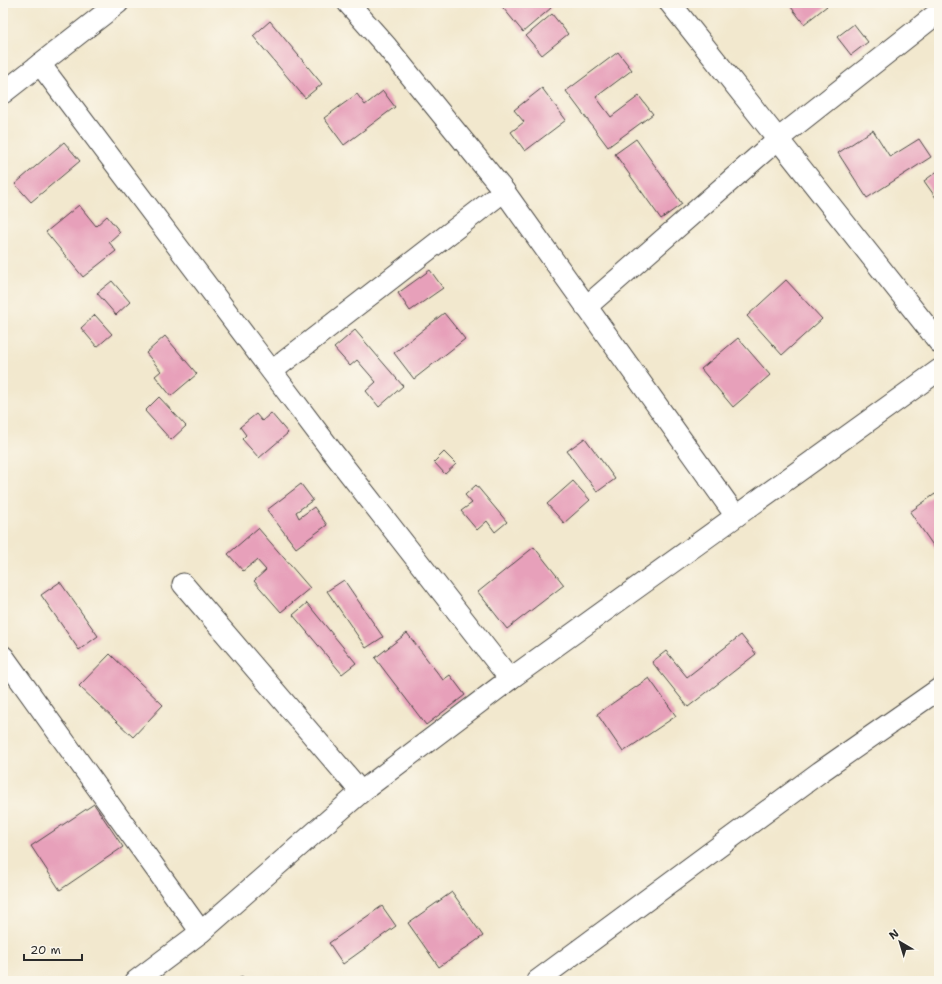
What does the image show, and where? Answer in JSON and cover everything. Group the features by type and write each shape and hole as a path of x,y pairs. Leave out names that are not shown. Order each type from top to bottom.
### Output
{"street":[{"path":"3,94 118,3"},
{"path":"348,3 387,47 504,191 736,516"},
{"path":"670,3 939,342"},
{"path":"586,307 778,139 939,12"},
{"path":"40,64 336,456 510,679"},
{"path":"272,372 504,191"},
{"path":"136,981 201,932 361,792 510,679 939,370"},
{"path":"183,584 361,792"},
{"path":"3,656 201,932"},
{"path":"537,981 820,772 939,689"}],"building":[{"path":"499,3 547,3 551,8 523,32"},
{"path":"797,3 824,3 827,6 804,24 791,7"},
{"path":"552,14 568,34 542,55 526,36"},
{"path":"270,21 322,84 305,98 253,36"},
{"path":"854,24 868,42 851,55 837,37"},
{"path":"618,52 632,70 596,97 611,117 639,96 653,114 608,147 566,91"},
{"path":"542,88 566,120 525,151 511,132 524,122 514,110"},
{"path":"383,91 395,107 344,145 324,118 357,94 365,105"},
{"path":"873,130 890,157 919,139 931,157 867,198 838,153"},
{"path":"636,139 682,204 661,219 615,154"},
{"path":"64,142 80,161 31,202 15,184"},
{"path":"939,170 939,202 924,181"},
{"path":"79,205 96,226 107,216 120,232 109,242 116,251 83,277 46,232"},
{"path":"430,270 443,288 410,311 398,293"},
{"path":"786,280 822,319 782,355 747,316"},
{"path":"112,281 130,302 116,315 97,293"},
{"path":"444,313 465,339 414,379 394,353"},
{"path":"95,315 112,334 97,347 81,328"},
{"path":"355,330 403,386 379,407 366,391 376,382 357,360 350,366 334,348"},
{"path":"165,336 197,374 171,396 155,376 161,371 146,353"},
{"path":"738,338 770,375 733,407 701,369"},
{"path":"159,397 186,426 171,440 145,411"},
{"path":"271,413 288,433 259,458 242,439 246,435 240,427 256,414 262,421"},
{"path":"585,438 615,479 597,492 567,451"},
{"path":"444,452 456,464 445,474 434,462"},
{"path":"573,481 590,500 564,523 547,504"},
{"path":"301,484 313,500 296,512 299,518 314,507 327,525 296,548 267,510"},
{"path":"476,485 507,522 495,532 487,521 477,530 461,511 472,503 465,495"},
{"path":"935,494 939,499 939,554 910,512"},
{"path":"258,528 310,588 281,612 254,581 266,570 257,560 243,571 228,554"},
{"path":"534,547 564,585 507,629 478,592"},
{"path":"344,580 383,637 366,648 327,591"},
{"path":"60,582 98,636 79,650 41,595"},
{"path":"307,603 356,663 342,674 293,615"},
{"path":"407,633 443,680 450,675 465,695 426,725 375,658"},
{"path":"741,635 756,654 688,707 652,662 666,651 687,677"},
{"path":"110,654 163,705 133,737 79,686"},
{"path":"649,678 676,716 623,752 597,714"},
{"path":"94,804 123,847 60,890 31,846"},
{"path":"452,892 483,936 439,967 408,923"},
{"path":"382,906 396,926 343,964 329,943"},
{"path":"242,976 246,981 236,981"}]}
